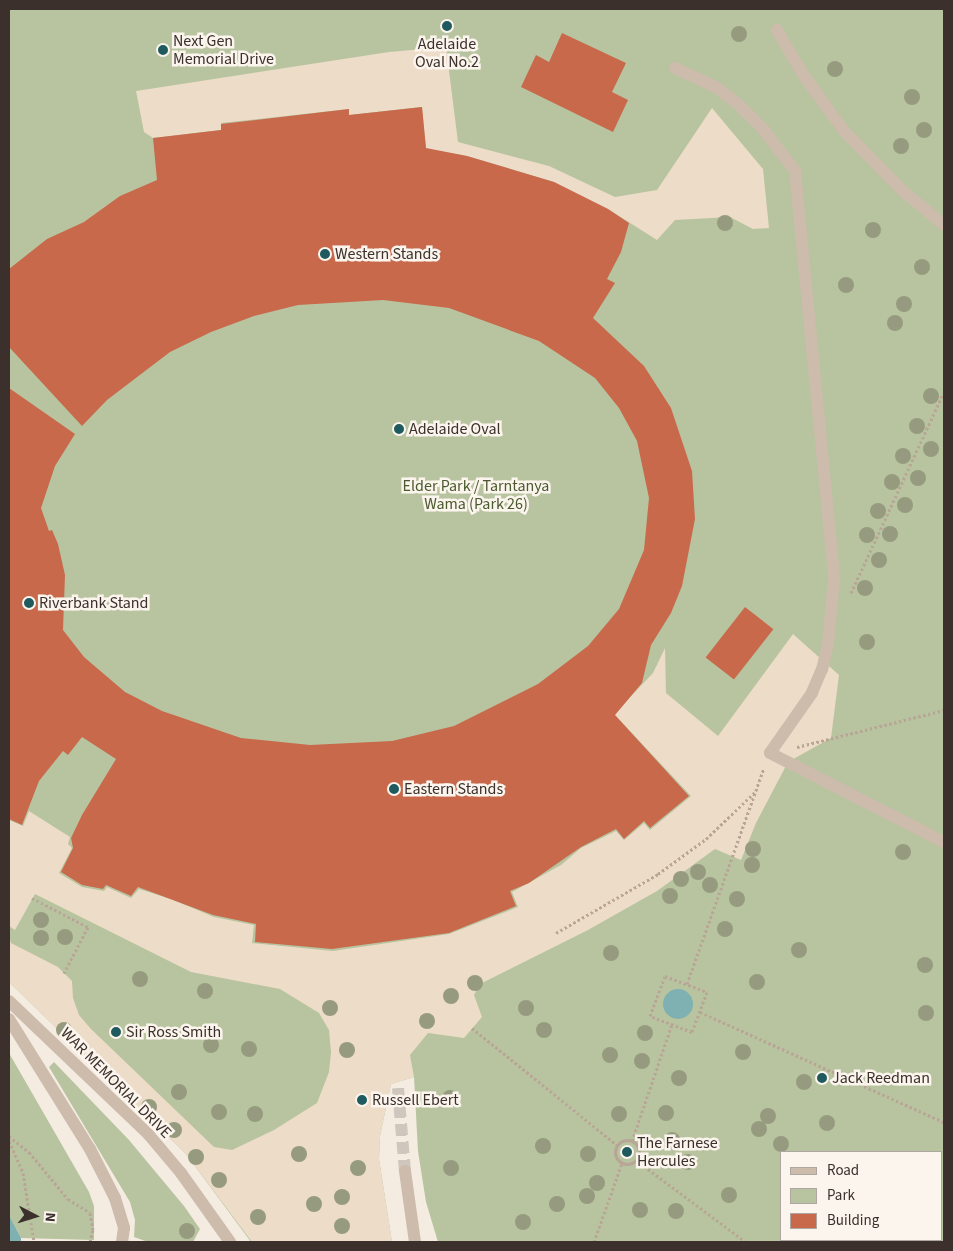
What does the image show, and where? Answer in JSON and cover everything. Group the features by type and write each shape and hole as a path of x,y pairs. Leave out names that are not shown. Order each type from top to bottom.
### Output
{"street":[{"path":"777,30 804,76 844,131 903,191 944,225"},
{"path":"675,68 716,88 740,106 763,129 795,171 834,580 828,644 822,669 812,693 770,753 944,842"},
{"name":"WAR MEMORIAL DRIVE","path":"9,1001 148,1135 181,1173 230,1242"},
{"path":"9,1018 85,1141 115,1198 124,1228 122,1242"},
{"path":"405,1172 415,1242"}],"path":[{"path":"850,596 944,392"},
{"path":"687,984 770,753 944,710"},
{"path":"556,933 658,874 706,839 757,790"},
{"path":"32,898 88,927 64,973"},
{"path":"665,976 707,992 700,1012 692,1032 650,1016 665,976"},
{"path":"700,1012 944,1122"},
{"path":"632,1140 672,1024"},
{"path":"472,1028 617,1145"},
{"path":"9,1136 29,1152 68,1199 90,1214 93,1230 90,1242"},
{"path":"622,1163 616,1157 617,1145 623,1140 632,1140"},
{"path":"632,1140 639,1149 636,1160"},
{"path":"9,1141 23,1173 34,1242"},
{"path":"622,1163 636,1160 746,1242"},
{"path":"594,1242 622,1163"}],"green space":[{"name":"Elder Park / Tarntanya Wama (Park 26)","path":"9,9 944,9 944,1242 438,1242 426,1202 418,1151 414,1077 391,1084 380,1136 379,1159 392,1242 251,1242 186,1154 9,982"},
{"path":"9,1053 89,1192 94,1206 94,1240 21,1238 9,1215"},
{"path":"54,1062 129,1140 184,1206 200,1229 193,1242 148,1242 134,1237 135,1220 130,1202 49,1067"}],"shaded area":[{"path":"446,47 458,142 549,166 615,197 657,190 712,108 763,169 769,228 753,229 730,217 675,220 657,240 608,209 554,182 467,156 426,149 422,107 349,115 349,109 221,123 221,130 153,138 144,132 136,91 389,52"},
{"path":"793,634 839,675 831,738 788,762 756,823 741,860 715,849 657,891 588,930 480,984 474,995 482,1017 464,1038 428,1033 410,1055 414,1077 391,1084 380,1136 379,1159 392,1242 252,1242 186,1154 9,982 9,938 11,943 58,967 72,981 73,998 79,1015 91,1029 214,1147 232,1150 274,1130 317,1103 329,1072 331,1052 329,1030 319,1013 280,989 191,972 35,894 15,930 9,926 9,820 23,826 29,811 70,837 68,844 72,848 59,873 82,887 104,891 107,887 131,898 139,889 171,899 214,917 254,925 252,943 333,951 449,934 518,907 512,892 561,865 581,848 616,831 624,840 644,823 650,830 691,796 614,714 653,673 665,648 666,693 718,736"}],"water":[{"path":"678,989 689,993 693,1004 689,1015 678,1019 667,1015 663,1004 667,993"},
{"path":"9,1215 21,1238 21,1242 9,1242"}],"building":[{"path":"562,33 626,63 612,92 628,100 613,132 521,87 536,55 549,62"},
{"path":"422,107 426,148 467,156 554,182 608,209 629,223 621,252 607,279 615,283 593,318 644,366 671,408 692,471 695,519 682,586 671,613 651,645 642,683 615,715 689,796 650,828 644,821 624,839 616,829 581,847 529,883 510,891 516,906 449,933 332,949 255,942 256,924 213,915 138,887 131,896 106,885 103,889 82,885 61,872 73,848 71,838 82,815 116,759 82,737 68,755 63,751 39,781 22,825 9,819 9,388 75,434 55,466 41,508 49,531 52,530 58,544 65,575 63,630 84,657 125,692 162,711 241,738 310,745 392,741 454,726 538,684 588,646 619,609 644,550 649,498 637,441 619,408 595,378 539,341 449,308 383,300 298,305 254,316 211,332 170,352 107,400 82,426 9,347 9,269 47,239 84,222 120,196 157,180 153,138 221,130 221,124 349,109 349,115"},
{"path":"745,607 773,629 734,680 706,657"}],"tunnel":[{"path":"398,1088 405,1171"}],"place":[{"name":"Adelaide Oval No.2","path":"447,26"},
{"name":"Next Gen Memorial Drive","path":"163,50"},
{"name":"Western Stands","path":"325,254"},
{"name":"Adelaide Oval","path":"399,429"},
{"name":"Riverbank Stand","path":"29,603"},
{"name":"Eastern Stands","path":"394,789"},
{"name":"Sir Ross Smith","path":"116,1032"},
{"name":"Jack Reedman","path":"822,1078"},
{"name":"Russell Ebert","path":"362,1100"},
{"name":"The Farnese Hercules","path":"627,1152"}]}
